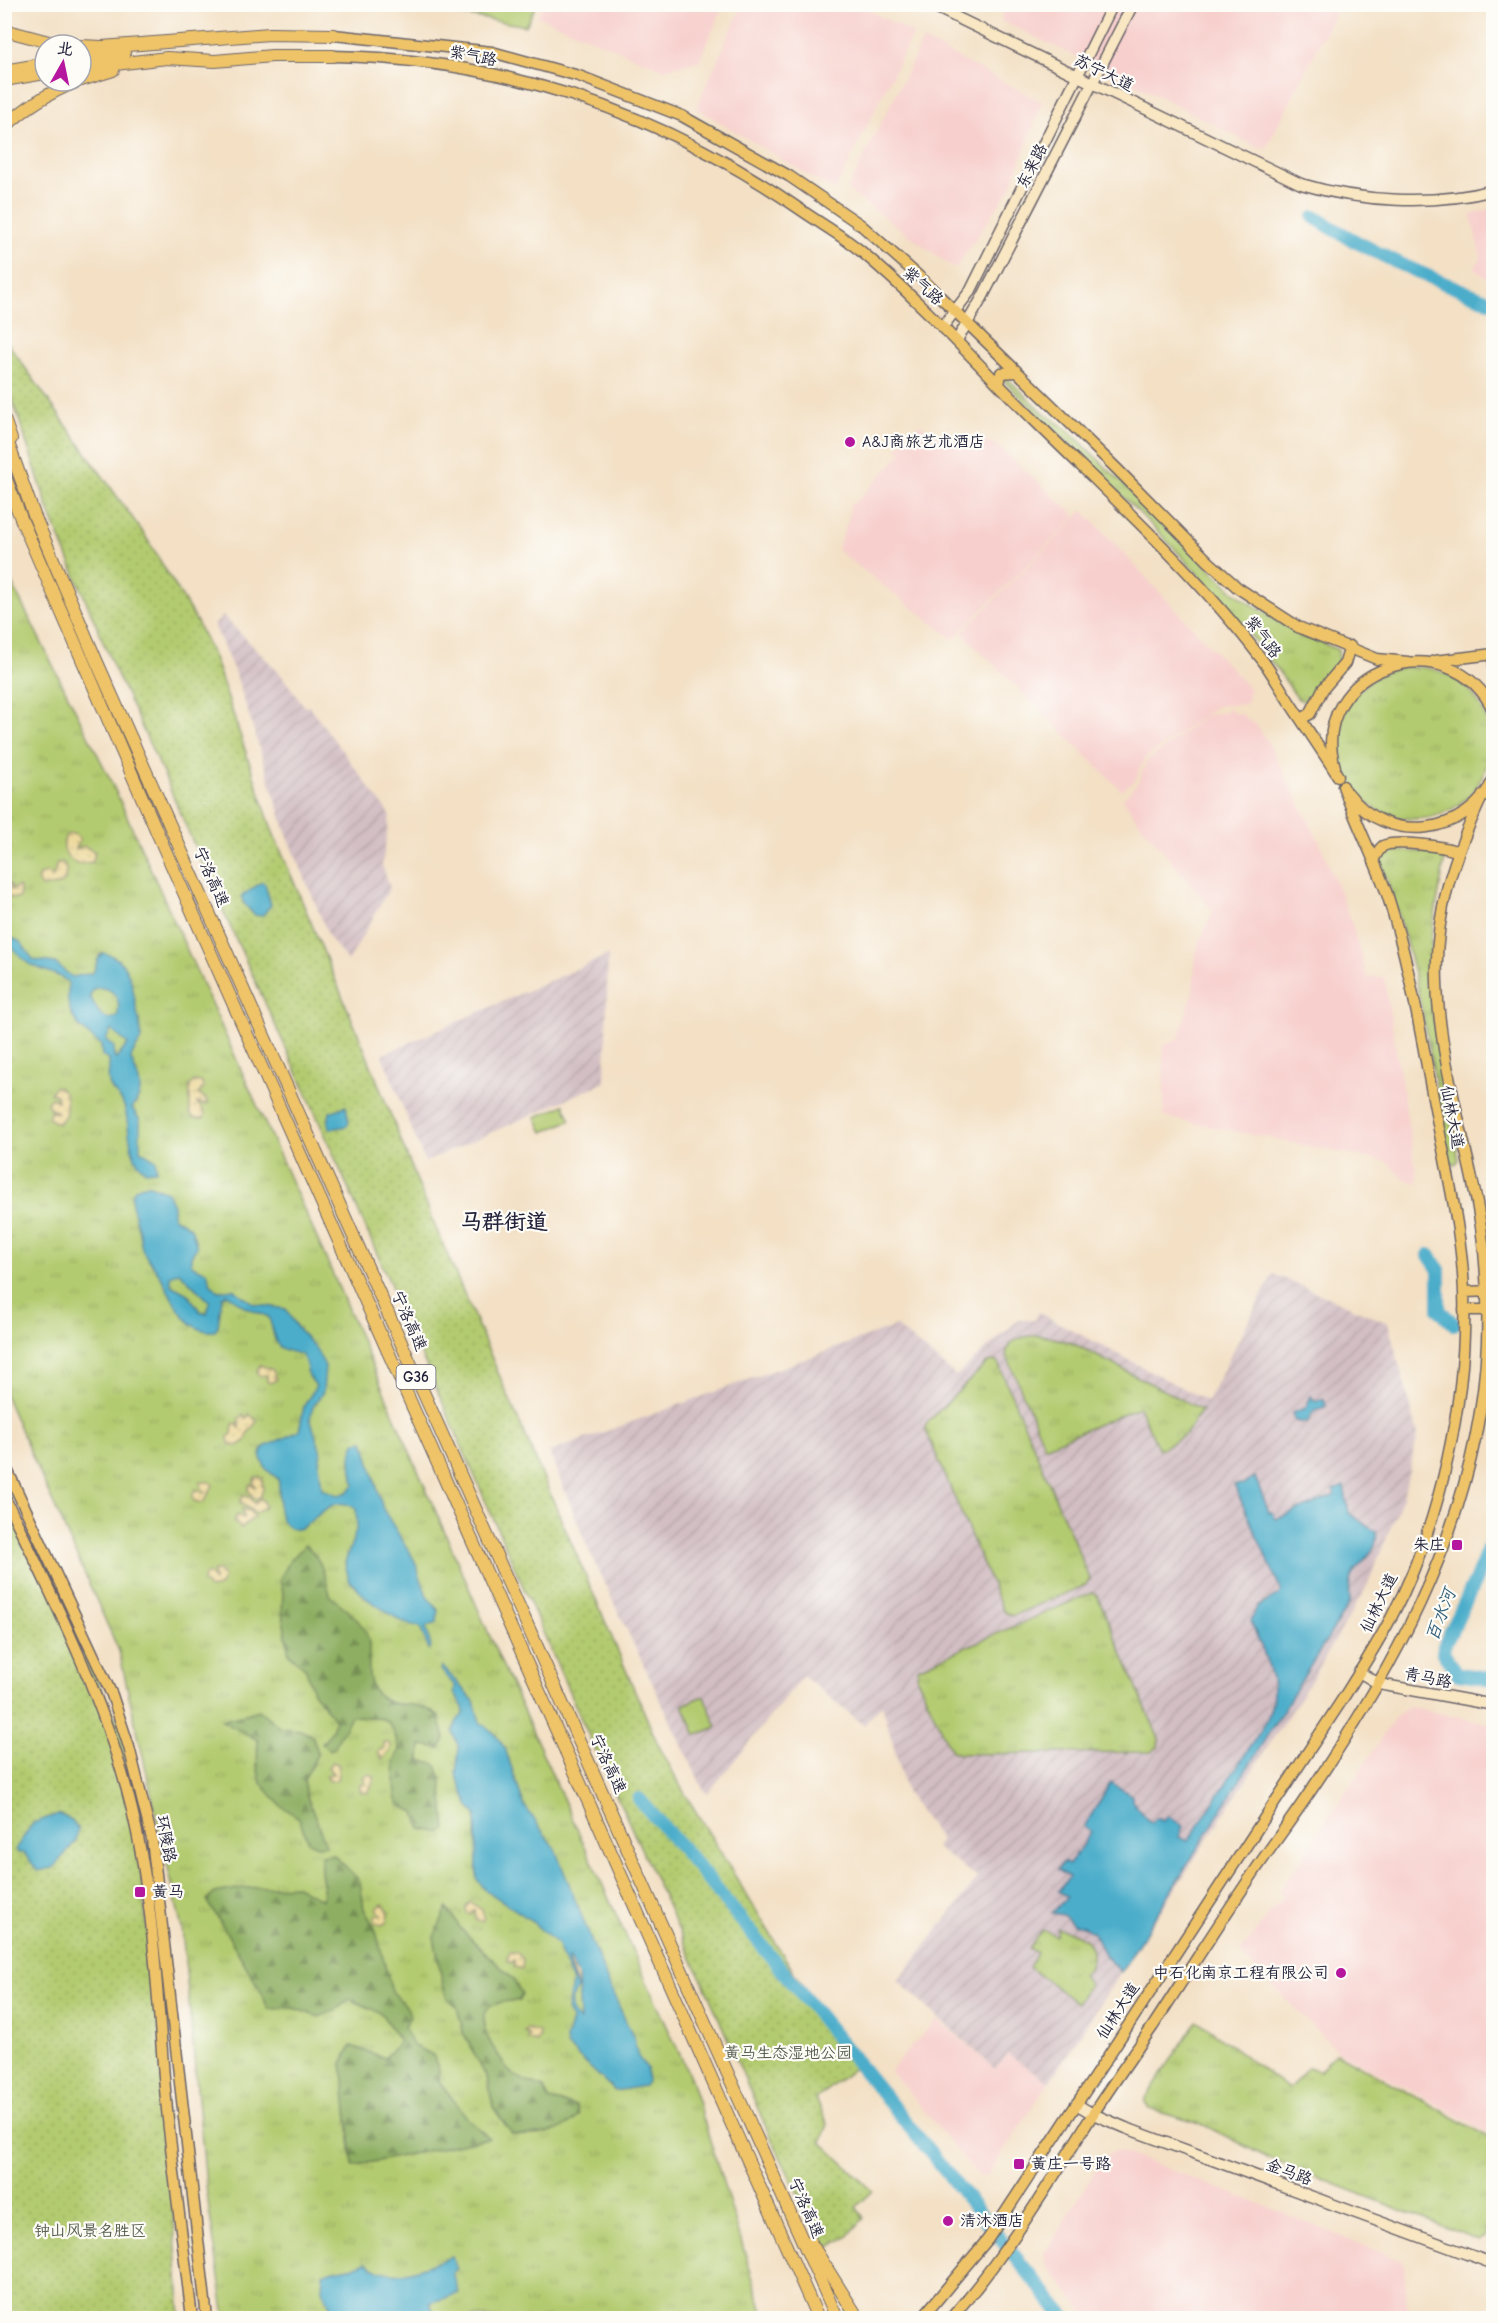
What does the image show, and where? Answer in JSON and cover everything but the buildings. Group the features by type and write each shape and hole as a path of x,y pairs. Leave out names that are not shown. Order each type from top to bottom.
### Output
{"highway":[{"path":"4,30 33,38"},
{"path":"93,47 270,34 334,35"},
{"path":"93,57 205,39"},
{"path":"93,67 167,58 215,60 272,56 333,56"},
{"path":"93,76 122,67 167,58"},
{"path":"4,71 33,66"},
{"path":"4,80 33,75"},
{"path":"4,128 21,111 51,93"},
{"path":"4,419 33,509"},
{"name":"宁洛高速","path":"4,432 33,509 105,682 837,2319"},
{"name":"宁洛高速","path":"4,474 160,837 818,2319"},
{"path":"787,2205 848,2319"},
{"path":"787,2205 858,2319"}],"main road":[{"name":"紫气路","path":"334,35 492,52 568,72 623,91 682,116 789,176 861,225 904,263 956,311 1238,588 1298,627 1350,646 1377,659 1408,662"},
{"name":"紫气路","path":"333,56 376,57 488,73 574,95 617,110 674,134 759,180 858,249 944,325 999,386 1231,620 1263,660 1341,781"},
{"path":"891,277 903,273 904,263"},
{"path":"999,386 1001,373 1016,372"},
{"path":"1301,719 1310,714 1323,690 1345,663 1350,646"},
{"path":"1493,781 1484,795 1464,814 1450,822 1430,827 1406,828 1380,820 1366,812 1341,781 1333,751 1333,735 1343,704 1366,678 1388,666 1408,662 1494,656 1494,669"},
{"path":"1422,662 1446,667 1465,677 1481,692 1494,712"},
{"name":"仙林大道","path":"922,2319 988,2239 1359,1672 1394,1612 1432,1517 1450,1450 1457,1402 1464,1292 1457,1221 1400,936 1374,858 1341,781"},
{"name":"仙林大道","path":"951,2319 1017,2234 1093,2114 1378,1684 1413,1622 1447,1543 1461,1495 1484,1380 1491,1291 1475,1191 1453,1092 1437,981 1440,926 1453,862 1484,795"},
{"path":"1374,858 1381,847 1391,844 1439,846 1458,852"},
{"path":"1464,1292 1491,1291"},
{"path":"1464,1310 1491,1310"},
{"name":"环陵路","path":"4,1463 112,1695 149,1828 162,1913 180,2095 207,2319"},
{"name":"环陵路","path":"4,1496 40,1569 107,1724 132,1809 147,1894 166,2097 192,2319"},
{"path":"1394,1612 1413,1622"}],"street":[{"name":"苏宁大道","path":"929,4 1266,169 1317,189 1366,197 1462,198 1494,190"},
{"name":"东来路","path":"944,325 971,290 1113,4"},
{"name":"东来路","path":"957,340 982,298 1133,4"},
{"name":"青马路","path":"1359,1672 1378,1684 1494,1705"},
{"name":"金马路","path":"1076,2104 1093,2114 1494,2264"}],"shaded area":[{"path":"543,4 724,5 699,61 663,69 537,16"},
{"path":"1003,4 1339,5 1266,149 1257,147 1151,92 1001,21"},
{"path":"742,5 858,5 913,33 835,191 696,108"},
{"path":"923,40 1042,102 1011,187 955,269 847,190"},
{"path":"1494,208 1493,284 1474,268 1481,258 1471,215"},
{"path":"919,424 953,445 964,433 996,445 1076,516 953,639 837,550 848,520 850,505 858,500 902,453 897,448 911,436"},
{"path":"1083,510 1250,689 1246,704 1217,706 1144,759 1135,781 1121,790 962,633"},
{"path":"223,616 279,672 305,707 309,706 390,815 382,865 390,887 348,962 329,937 286,832 237,678 214,625"},
{"path":"1228,707 1234,713 1241,714 1256,725 1269,744 1320,843 1350,917 1367,977 1384,977 1418,1183 1404,1179 1387,1162 1164,1117 1163,1045 1178,1040 1193,991 1196,951 1213,911 1135,817 1123,799 1138,782 1146,762 1206,715 1225,712"},
{"path":"608,955 605,1082 425,1162 382,1055"},
{"path":"1273,1274 1388,1323 1418,1434 1403,1497 1367,1586 1316,1673 1049,2082 1008,2054 995,2069 898,1981 978,1878 936,1848 941,1840 906,1792 882,1704 864,1725 803,1676 708,1793 704,1791 590,1553 549,1452 896,1326 956,1376 1018,1320 1034,1320 1038,1312 1207,1401"},
{"path":"1409,1707 1493,1724 1493,2135 1336,2050 1240,1953 1283,1896 1279,1892 1397,1715"},
{"path":"937,2019 995,2069 1008,2054 1049,2082 988,2175 979,2177 890,2070"},
{"path":"1113,2151 1123,2152 1276,2210 1400,2260 1404,2265 1408,2318 1089,2318 1046,2264 1044,2254 1104,2157"}],"green space":[{"path":"404,5 536,5 526,26"},
{"name":"黄马生态湿地公园","path":"4,338 144,534 197,622 215,660 272,830 364,1048 435,1226 657,1742 682,1789 796,1976 859,2064 816,2099 828,2124 821,2142 873,2191 856,2207 864,2218 849,2235 829,2248 807,2212 768,2132 706,1989 582,1721 310,1101 114,668 51,517 5,377"},
{"path":"1005,376 1044,413 1069,431 1234,592 1283,625 1338,650 1339,662 1313,699 1305,702 1298,699 1232,612 1196,571 1120,493 1002,379"},
{"path":"4,568 111,781 328,1263 501,1662 691,2079 765,2318 225,2318 207,2195 182,1929 119,1651 5,1395"},
{"path":"1414,667 1429,668 1443,673 1468,689 1484,714 1489,728 1489,758 1484,772 1468,797 1443,813 1429,818 1414,819 1399,818 1385,813 1360,797 1344,772 1339,758 1338,743 1339,728 1344,714 1360,689 1385,673 1399,668"},
{"path":"1392,851 1438,852 1445,858 1431,937 1432,1010 1459,1160 1455,1164 1449,1161 1422,1011 1405,937 1381,864 1383,856"},
{"path":"564,1105 571,1120 543,1132 536,1117"},
{"path":"1040,1335 1070,1342 1202,1410 1185,1435 1159,1450 1139,1407 1045,1447 1006,1354 1010,1344 1014,1341"},
{"path":"988,1362 998,1363 1090,1579 1086,1585 1012,1616 1003,1611 925,1428 927,1423"},
{"name":"钟山风景名胜区","path":"4,1493 125,1736 163,2068 181,2318 5,2318"},
{"path":"305,1545 320,1563 331,1597 349,1611 364,1629 369,1643 370,1682 376,1693 391,1703 422,1707 439,1717 445,1739 440,1748 421,1745 420,1761 435,1764 441,1778 446,1830 443,1833 421,1829 415,1812 400,1805 396,1797 394,1761 400,1750 392,1729 384,1720 351,1716 334,1748 329,1750 322,1744 332,1731 335,1720 313,1692 306,1669 289,1654 282,1612 283,1592 280,1580 289,1562"},
{"path":"1093,1592 1097,1595 1159,1739 1158,1747 1151,1752 959,1754 951,1751 917,1678 918,1668"},
{"path":"704,1696 717,1727 696,1735 683,1705"},
{"path":"259,1710 281,1728 301,1730 313,1737 318,1753 304,1780 307,1796 326,1845 317,1846 308,1842 299,1818 280,1805 261,1783 257,1767 258,1740 222,1721"},
{"path":"333,1854 360,1881 364,1909 375,1928 392,1991 408,2009 410,2017 404,2027 412,2045 433,2055 440,2073 439,2081 469,2120 489,2138 353,2166 342,2063 351,2046 385,2058 400,2041 381,2013 350,1999 334,2011 319,2017 293,2008 268,2009 262,1993 207,1900 215,1893 243,1888 297,1886 322,1900 322,1856"},
{"path":"447,1908 461,1929 513,1979 522,1994 520,2001 506,2001 488,2009 484,2023 490,2042 506,2068 514,2075 544,2088 549,2100 576,2106 579,2116 565,2127 539,2135 512,2134 493,2107 488,2080 464,2035 457,2007 447,1998 443,1985 434,1937"},
{"path":"1058,1928 1087,1941 1092,1952 1090,1967 1082,1975 1090,1984 1077,2003 1029,1967 1037,1953 1029,1948 1041,1931 1045,1930 1056,1936"},
{"path":"1197,2020 1289,2089 1308,2067 1319,2071 1336,2053 1493,2139 1493,2217 1485,2237 1478,2240 1268,2158 1204,2125 1149,2109 1145,2103 1146,2098"}],"sand":[{"path":"74,834 80,839 76,849 84,846 95,852 93,862 77,864 67,856 64,842 65,837"},
{"path":"57,863 63,863 66,869 65,880 59,885 41,887 37,880 39,875 47,873 53,877"},
{"path":"5,882 11,885 11,890 20,888 19,898 12,898 5,894"},
{"path":"194,1081 201,1082 204,1088 198,1094 206,1099 206,1105 197,1103 205,1113 204,1118 194,1118 190,1113 190,1086"},
{"path":"55,1086 63,1090 66,1102 65,1116 58,1124 48,1118 50,1112 58,1112 50,1109 47,1103 51,1098 58,1101 56,1095 50,1093"},
{"path":"260,1365 273,1370 276,1380 270,1383 267,1381 267,1375 259,1376 257,1371"},
{"path":"249,1414 257,1421 248,1433 246,1441 238,1446 229,1444 228,1437 232,1434 233,1424 237,1423 240,1429 239,1418 243,1415 247,1418"},
{"path":"255,1477 262,1478 263,1489 260,1498 254,1498 248,1490 250,1484 256,1487 253,1483"},
{"path":"200,1482 210,1482 213,1485 203,1503 194,1501 192,1496 196,1489 204,1493"},
{"path":"243,1496 250,1497 255,1504 258,1500 263,1500 265,1507 256,1513 240,1503"},
{"path":"242,1509 250,1511 254,1517 241,1528 234,1522 237,1515 244,1518"},
{"path":"219,1571 224,1578 219,1587 210,1589 203,1582 204,1576 208,1573 214,1580 213,1572"},
{"path":"384,1742 391,1744 390,1751 382,1759 378,1752 380,1749 384,1750"},
{"path":"333,1762 339,1765 337,1780 330,1781 326,1775 333,1774 328,1767"},
{"path":"370,1774 375,1778 368,1793 360,1792 360,1785 366,1784 363,1777"},
{"path":"470,1902 482,1910 484,1917 482,1921 475,1920 474,1910 470,1914 467,1913 466,1908"},
{"path":"383,1904 388,1910 387,1922 382,1925 375,1923 375,1915 381,1915 377,1908"},
{"path":"579,1933 580,1994 568,1961"},
{"path":"510,1952 516,1952 523,1959 522,1969 514,1967 514,1960 510,1963 507,1960"},
{"path":"528,2029 539,2032 540,2037 537,2042 528,2039 530,2036 525,2032"}],"water":[{"path":"262,882 265,884 271,905 262,916 254,915 243,902 242,896"},
{"path":"4,937 20,942 34,960 55,963 72,977 92,973 103,953 118,959 127,971 141,1033 140,1041 131,1059 140,1084 137,1101 132,1108 140,1120 140,1150 156,1160 156,1170 145,1171 135,1157 124,1106 109,1083 109,1060 102,1056 101,1045 80,1027 73,1016 68,1002 68,982 29,964 5,941","holes":["108,989 115,995 118,1005 117,1017 109,1019 101,1016 90,997 92,990","111,1030 128,1044 116,1059 114,1058 114,1047 106,1040"]},
{"path":"346,1106 349,1122 347,1126 331,1129 328,1124 330,1112"},
{"path":"150,1185 167,1192 173,1205 173,1217 191,1228 197,1247 191,1256 191,1265 207,1272 211,1284 218,1291 233,1289 254,1304 286,1309 297,1328 316,1349 325,1366 323,1392 313,1407 310,1418 321,1452 319,1464 322,1489 338,1495 346,1493 354,1485 352,1452 356,1442 364,1441 383,1509 414,1559 427,1596 438,1610 437,1623 426,1627 431,1647 429,1650 420,1627 404,1623 367,1599 349,1580 345,1563 357,1527 356,1509 345,1504 335,1504 301,1528 293,1529 285,1524 279,1509 278,1479 266,1469 260,1456 264,1447 299,1431 304,1406 316,1386 308,1375 306,1363 301,1354 284,1350 276,1343 269,1317 245,1307 227,1294 222,1297 218,1326 215,1331 204,1330 187,1320 143,1251 132,1208 132,1194 141,1186","holes":["179,1272 210,1302 207,1313 200,1311 188,1294 171,1285 170,1276"]},
{"path":"1311,1396 1314,1400 1324,1400 1326,1406 1313,1412 1307,1423 1295,1421 1292,1413 1306,1408"},
{"path":"1255,1477 1269,1512 1272,1512 1276,1519 1335,1495 1334,1490 1344,1486 1349,1513 1376,1532 1375,1545 1351,1578 1350,1602 1121,1972 1105,1956 1093,1933 1083,1926 1073,1924 1063,1915 1052,1913 1067,1897 1058,1891 1069,1877 1058,1870 1063,1862 1069,1865 1091,1832 1084,1827 1111,1782 1132,1796 1132,1801 1151,1823 1157,1818 1163,1821 1168,1816 1183,1826 1179,1837 1188,1841 1265,1724 1273,1697 1273,1684 1267,1660 1251,1621 1257,1607 1279,1595 1281,1590 1234,1485 1244,1484"},
{"path":"442,1666 474,1701 480,1722 494,1733 505,1748 524,1805 555,1849 608,1982 634,2039 638,2057 647,2068 647,2082 644,2086 615,2091 567,2046 566,2040 572,2020 567,2010 572,1983 558,1945 529,1919 484,1889 477,1879 476,1814 469,1807 456,1774 459,1748 453,1732 457,1721 464,1713 463,1707 454,1693 455,1686 441,1670","holes":["568,1957 578,1976 580,2021 571,2011 571,2002 577,1988 569,1968"]},
{"path":"58,1814 72,1820 78,1829 76,1841 53,1868 38,1871 24,1853 18,1853 16,1848 33,1823"},
{"path":"452,2257 457,2269 452,2273 459,2293 430,2303 435,2318 336,2318 322,2289 323,2274 366,2262 387,2273 397,2273 419,2269"}],"waterway":[{"path":"1314,217 1402,264 1494,303"},
{"name":"百水河","path":"1429,1255 1439,1270 1439,1310 1454,1324"},
{"name":"百水河","path":"1494,1534 1476,1579 1444,1646 1443,1653 1458,1674 1494,1679"},
{"path":"639,1799 694,1862 1065,2318"}],"place":[{"name":"A&J商旅艺术酒店","path":"850,442"},
{"name":"朱庄","path":"1457,1545"},
{"name":"黄马","path":"140,1892"},
{"name":"中石化南京工程有限公司","path":"1341,1973"},
{"name":"黄庄一号路","path":"1019,2164"},
{"name":"清沐酒店","path":"948,2221"}],"district":[{"name":"马群街道","path":"504,1222"}]}
